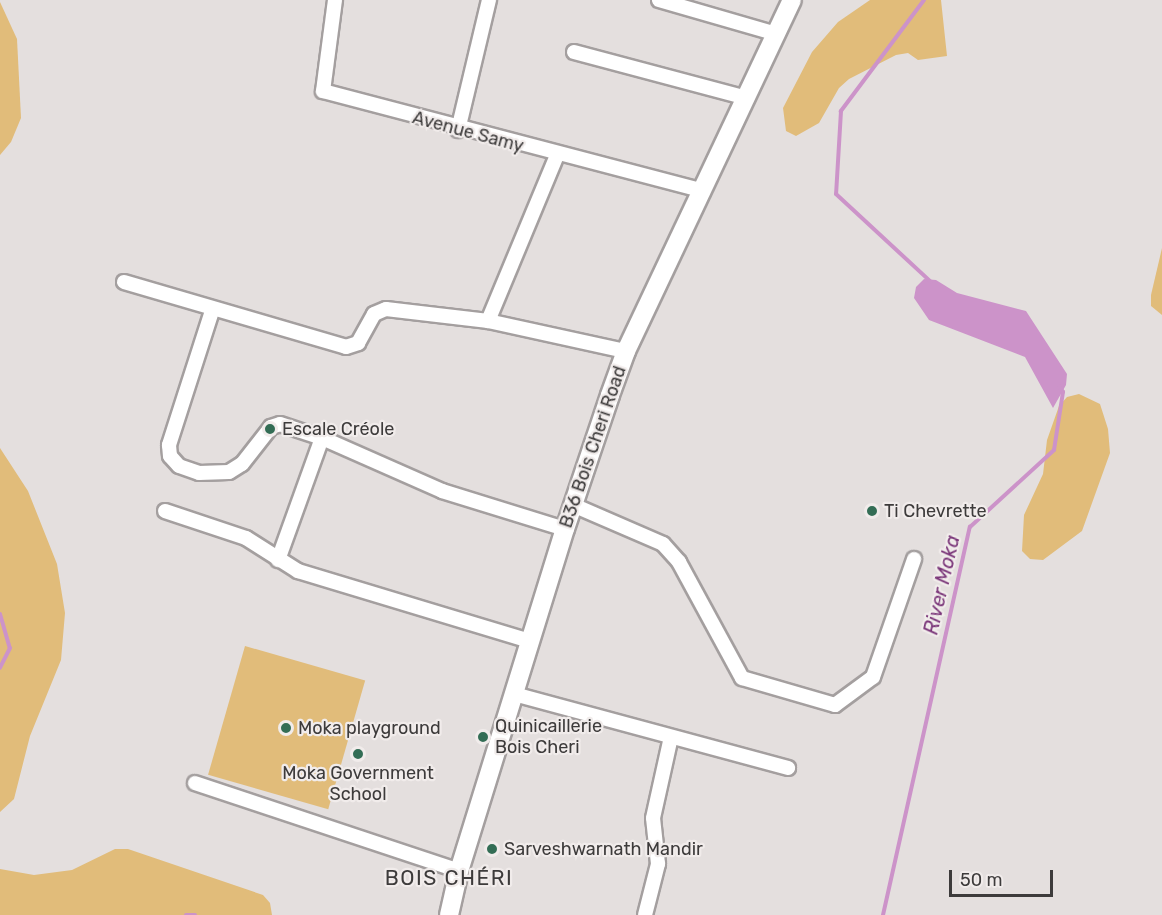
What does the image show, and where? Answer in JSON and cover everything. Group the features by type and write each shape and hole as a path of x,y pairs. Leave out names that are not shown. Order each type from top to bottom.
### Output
{"main road":[{"name":"B36 Bois Cheri Road","path":"449,915 459,871 565,529 626,351 704,191 792,0"}],"street":[{"name":"Avenue Samy","path":"335,0 323,91 458,130 704,191"},
{"path":"458,130 489,0"},
{"path":"659,0 777,34"},
{"path":"574,52 747,98"},
{"path":"488,321 557,155"},
{"path":"124,282 213,311 346,347 358,343 374,314 386,309 488,321 626,351"},
{"path":"213,311 175,417 170,456 179,466 199,474 214,474 243,464 275,424 322,438 442,491 565,529"},
{"path":"278,560 322,438"},
{"path":"573,505 663,544 679,562 742,678 835,705 873,677 914,559"},
{"path":"165,511 246,538 298,571 375,597 530,641"},
{"path":"514,694 788,768"},
{"path":"645,915 658,864 653,818 671,737"},
{"path":"195,783 459,871"}],"shaded area":[{"path":"870,0 941,0 947,56 918,60 908,53 896,55 849,79 839,88 819,123 796,136 786,131 783,108 812,52 838,22"},
{"path":"0,2 17,39 21,118 11,142 0,155"},
{"path":"1162,248 1162,315 1151,306 1151,295"},
{"path":"924,279 936,280 957,293 1026,311 1067,374 1066,385 1053,408 1025,357 929,320 914,298 916,287"},
{"path":"1079,394 1100,404 1108,429 1110,453 1082,531 1043,560 1030,559 1022,551 1024,515 1043,474 1047,440 1059,406 1067,397"},
{"path":"0,448 28,491 57,564 65,613 61,660 30,736 14,799 0,812"},
{"name":"Moka playground","path":"245,646 365,680 328,809 208,775"},
{"path":"115,849 128,849 263,895 270,903 272,915 0,915 0,869 34,875 72,870"}],"waterway":[{"name":"River Moka","path":"924,0 841,111 836,194 931,282"},
{"name":"River Moka","path":"883,915 970,527 1054,450 1063,392 1060,387"},
{"path":"0,614 10,648 0,668"},
{"path":"186,915 195,915"}],"place":[{"name":"Escale Créole","path":"270,429"},
{"name":"Ti Chevrette","path":"872,511"},
{"name":"Moka playground","path":"286,728"},
{"name":"Quinicaillerie Bois Cheri","path":"483,737"},
{"name":"Moka Government School","path":"358,754"},
{"name":"Sarveshwarnath Mandir","path":"492,849"}],"district":[{"name":"BOIS CHÉRI","path":"449,878"}]}
